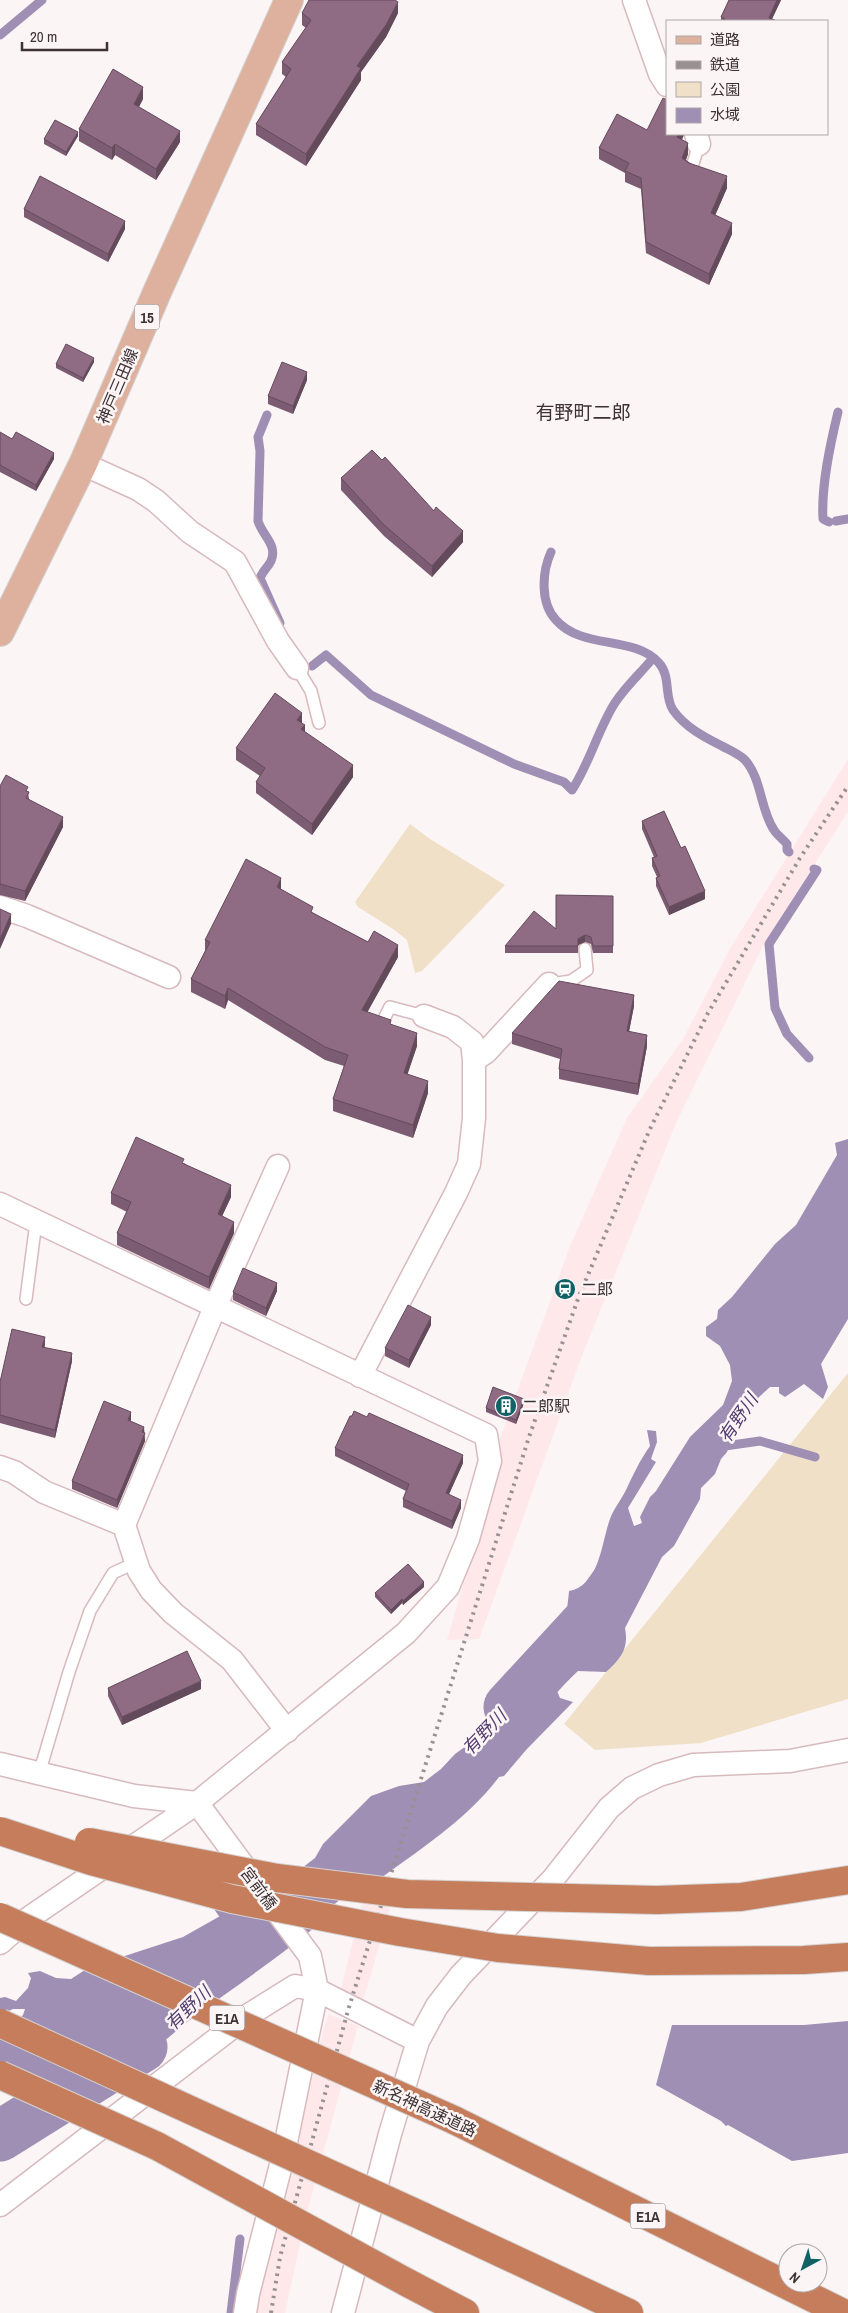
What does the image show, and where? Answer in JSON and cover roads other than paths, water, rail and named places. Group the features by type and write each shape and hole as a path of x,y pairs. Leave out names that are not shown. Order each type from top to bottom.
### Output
{"highway":[{"path":"0,1823 153,1856 277,1878 407,1894 657,1900 741,1897 848,1880"},
{"path":"0,1831 91,1860 232,1899 498,1948 649,1961 804,1960 848,1957"},
{"name":"新名神高速道路","path":"0,1917 454,2120 843,2313"},
{"path":"0,2023 629,2313"},
{"path":"0,2075 157,2146 465,2313"},
{"path":"406,2282 458,2313"}],"main road":[{"name":"神戸三田線","path":"0,632 83,464 158,290 289,0"}],"street":[{"path":"634,0 660,74 666,83"},
{"path":"83,464 138,489 156,501 190,532 235,562 246,578 278,641 297,668"},
{"path":"0,907 27,916 169,976"},
{"path":"474,1060 486,1052 549,984"},
{"path":"360,1376 456,1193 469,1164 474,1118 474,1060 472,1042 453,1027 424,1016"},
{"path":"278,1166 215,1307 124,1525 139,1572 151,1590 173,1613 232,1660 287,1732"},
{"path":"0,1204 486,1435 490,1461 468,1539 448,1587 406,1633 287,1732 203,1811 26,1920 0,1943"},
{"path":"0,1467 14,1472 44,1492 124,1525"},
{"path":"343,2313 390,2134 418,2041 437,2006 462,1975 553,1879 608,1808 632,1788 659,1775 693,1765 790,1761 848,1750"},
{"path":"0,1764 203,1811"},
{"name":"宮前橋","path":"203,1811 310,1956 317,1990"},
{"path":"0,2205 247,2016 295,1986 317,1990 418,2041"},
{"path":"246,2313 248,2294 283,2157 317,1990"}],"lane":[{"path":"692,167 697,139"},
{"path":"297,668 310,692 319,723"},
{"path":"549,984 571,981 586,970 585,949"},
{"path":"384,1019 390,1007 424,1016"},
{"path":"26,1299 36,1222"},
{"path":"39,1774 69,1672 90,1611 113,1573 137,1562"}],"water":[{"path":"848,1139 848,1319 821,1364 828,1387 823,1399 804,1384 785,1397 779,1393 779,1387 770,1387 759,1397 751,1411 736,1426 727,1452 721,1459 715,1474 701,1488 700,1499 674,1546 662,1557 625,1628 625,1647 616,1662 606,1672 578,1671 557,1691 560,1698 573,1702 526,1750 504,1776 499,1777 472,1808 424,1847 373,1884 363,1881 315,1920 314,1928 299,1940 190,2020 127,2070 105,2080 102,2087 96,2091 73,2078 53,2090 0,2079 0,2036 23,2015 25,2009 13,2009 0,2015 0,1998 5,1997 16,2001 28,1988 31,1978 28,1973 40,1971 56,1978 71,1979 88,1968 183,1937 293,1875 315,1858 323,1844 371,1796 399,1786 424,1782 441,1769 455,1754 477,1738 535,1677 552,1653 560,1656 568,1648 578,1625 568,1614 569,1591 580,1587 588,1580 594,1570 612,1514 650,1446 647,1430 656,1431 657,1442 651,1459 656,1462 628,1508 634,1526 642,1523 640,1517 650,1497 656,1491 690,1437 723,1405 732,1381 730,1365 720,1346 706,1336 706,1327 717,1319 718,1310 732,1297 775,1244 796,1225 837,1155 835,1143"},
{"path":"848,2021 848,2153 792,2161 728,2125 726,2126 721,2121 656,2085 672,2025 804,2025"}],"waterway":[{"path":"0,35 42,0"},
{"path":"829,522 823,519 823,493 829,452 838,412"},
{"path":"267,415 258,437 260,451 258,521 271,545 273,555 260,578 280,623"},
{"path":"836,521 848,519"},
{"path":"551,552 544,578 544,587 547,605 556,620 567,629 580,635 636,649 648,654 659,663 665,674 670,705 683,722 708,739 740,756 751,768 769,822 775,832 787,844 789,852"},
{"path":"312,666 326,655 371,695 514,764 564,782 572,790 613,706 653,658"},
{"path":"809,1058 787,1034 775,1008 769,944 817,870 814,869"},
{"path":"718,1447 760,1441 815,1457"},
{"name":"有野川","path":"509,1707 591,1618 615,1585"},
{"path":"213,1900 230,1924"},
{"name":"有野川","path":"0,2136 142,2047"},
{"path":"231,2313 240,2239"}],"railway":[{"path":"271,2313 280,2257 349,2007 529,1437 579,1296 650,1129 708,1013 800,858 848,786"}],"place":[{"name":"二郎","path":"565,1289"},
{"name":"二郎駅","path":"506,1406"}],"district":[{"name":"有野町二郎","path":"583,412"}]}
